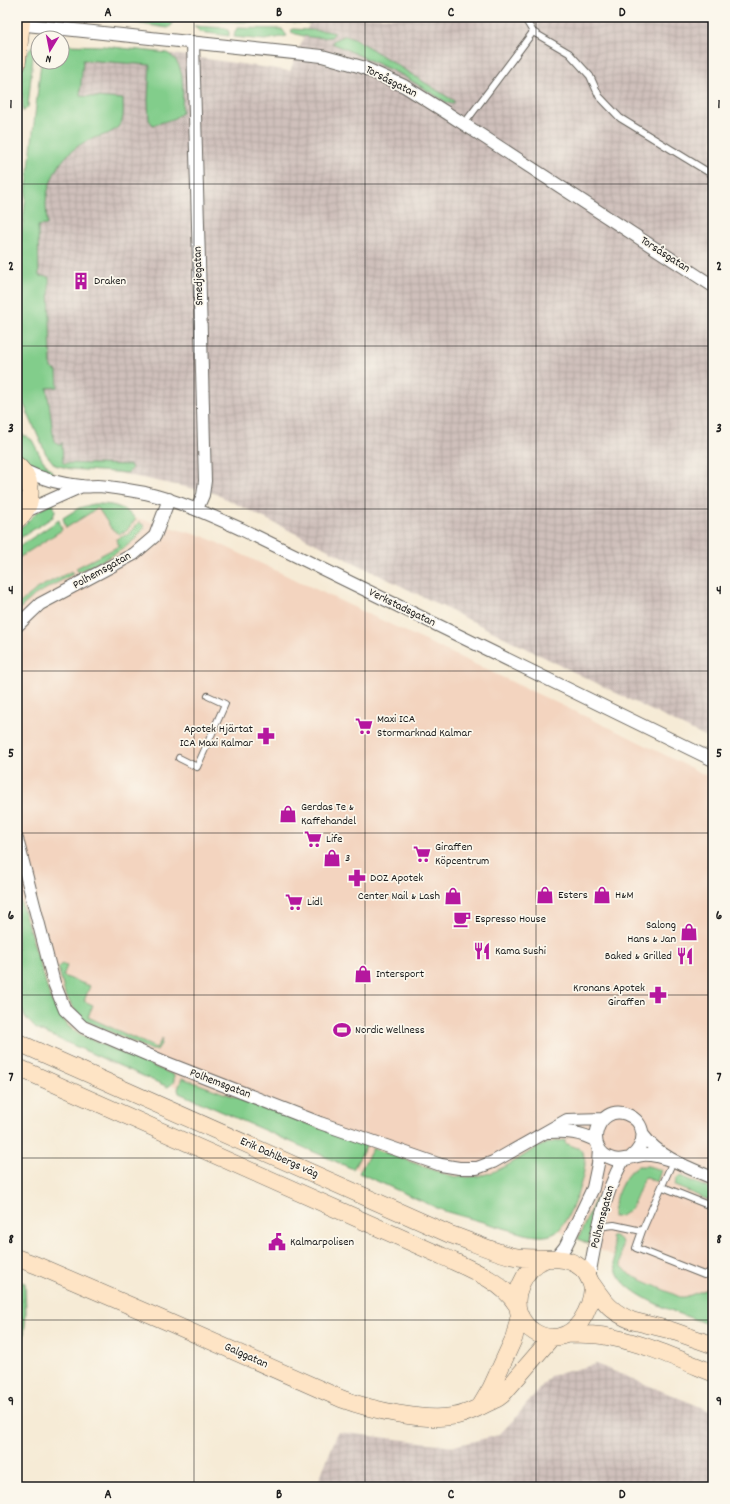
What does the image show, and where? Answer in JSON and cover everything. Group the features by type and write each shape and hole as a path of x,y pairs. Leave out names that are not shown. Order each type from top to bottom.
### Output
{"main road":[{"path":"17,65 20,22"},
{"path":"20,468 29,480 31,490 30,501 21,515"},
{"name":"Erik Dahlbergs väg","path":"17,1042 449,1234 502,1254 523,1259 565,1259 575,1263 582,1269 606,1303 615,1312 633,1321 692,1337 713,1345"},
{"name":"Erik Dahlbergs väg","path":"17,1067 442,1256 497,1284 508,1292 524,1323 536,1333 544,1337 599,1336 635,1343 661,1351 713,1373"},
{"name":"Galggatan","path":"17,1258 166,1321 342,1399 366,1407 413,1415 448,1417 466,1413 498,1398 510,1388 560,1336"},
{"path":"481,1405 492,1388 514,1338 518,1310 516,1298 523,1279 533,1265 551,1258"},
{"path":"560,1336 578,1325 587,1310 592,1295 590,1280"}],"street":[{"name":"Torsåsgatan","path":"20,22 322,56 362,67 404,86 713,286"},
{"name":"Smedjegatan","path":"193,42 205,481 203,495 197,509"},
{"name":"Verkstadsgatan","path":"20,468 41,478 82,486 97,486 144,493 197,509 241,529 713,760"},
{"name":"Verkstadsgatan","path":"21,515 82,486"},
{"name":"Polhemsgatan","path":"17,626 40,604 134,554 155,536 168,499"},
{"name":"Polhemsgatan","path":"17,839 54,983 65,1010 83,1027 167,1063 313,1120 442,1166 478,1168 493,1162 567,1120 603,1119"},
{"path":"673,1161 645,1155 613,1159 604,1154 598,1145 598,1127 603,1119 612,1114 623,1113 633,1117 640,1125 643,1135 659,1152 673,1161 713,1178"},
{"name":"Polhemsgatan","path":"548,1132 567,1131 586,1135 598,1145 598,1164 594,1188 565,1247 551,1258"},
{"path":"627,1158 637,1152 641,1145 643,1135"},
{"name":"Polhemsgatan","path":"590,1280 598,1227 613,1180 627,1158"}],"lane":[{"path":"524,17 532,32 569,53 590,76 599,96 620,118 713,175"},
{"path":"464,124 532,32"},
{"path":"179,758 197,766 210,739 225,704 208,696"},
{"path":"673,1161 636,1248 704,1275 713,1271"},
{"path":"663,1187 713,1207"},
{"path":"598,1227 614,1225 642,1231"}],"shaded area":[{"path":"312,17 713,17 713,741 214,493 56,460 26,261 61,70 70,70 70,45 103,46 159,52 290,71"},
{"path":"93,506 205,537 629,737 713,779 713,1324 626,1278 619,1259 552,1227 375,1177 58,1033 17,984 17,553"},
{"path":"596,1364 713,1412 713,1487 316,1487 338,1432 454,1446 499,1435 550,1376"}],"green space":[{"path":"95,17 145,17 174,21 168,28"},
{"path":"194,17 312,17 311,23 205,21"},
{"path":"194,26 226,28 229,32 229,36 200,32"},
{"path":"237,28 282,29 287,36 265,40 234,37"},
{"path":"292,29 327,31 335,33 331,37 321,38 300,35 291,32"},
{"path":"345,35 354,38 454,101 453,103 451,104 446,102 402,75 332,43 334,40"},
{"path":"70,45 103,46 167,53 174,58 181,72 183,88 182,113 173,119 153,125 149,120 148,100 150,65 83,60 80,96 123,99 122,121 112,132 89,140 72,151 65,158 54,175 47,193 47,225 38,226 39,276 49,277 51,368 57,371 58,387 47,388 54,441 58,445 61,445 62,442 63,463 130,465 132,468 128,473 71,469 55,465 46,454 17,389 17,273 40,70 70,70"},
{"path":"30,50 30,70 32,70 28,107 23,112 21,76 24,59"},
{"path":"20,153 23,156 17,216 17,166"},
{"path":"17,433 32,440 42,459 52,472 52,475 30,466 17,455"},
{"path":"53,503 55,511 53,517 17,540 17,530 38,511"},
{"path":"93,504 116,506 126,511 136,519 126,531 119,534 111,528 98,508 66,528 63,518 79,508"},
{"path":"59,520 62,530 17,559 17,548"},
{"path":"139,522 145,526 132,542 115,554 78,572 76,568 119,546 116,539 129,534"},
{"path":"72,571 73,574 35,595 17,611 17,600 20,603 38,588"},
{"path":"17,896 19,896 51,1000 68,1026 77,1033 174,1075 173,1083 168,1087 36,1029 25,1017 17,996"},
{"path":"62,964 67,966 63,976 90,986 84,1001 93,1005 88,1017 156,1048 162,1039 157,1050 151,1050 84,1020 73,1008 65,994 58,967"},
{"path":"182,1078 367,1145 353,1169 179,1093 178,1089"},
{"path":"565,1140 565,1143 580,1149 584,1155 584,1170 575,1201 565,1221 560,1229 548,1236 525,1234 444,1211 359,1173 373,1148 444,1174 466,1177 494,1172 539,1147 555,1141"},
{"path":"638,1166 648,1166 661,1170 657,1182 644,1177 637,1197 630,1209 620,1216 613,1217 613,1210 623,1181"},
{"path":"680,1176 713,1190 713,1202 675,1186 676,1179"},
{"path":"596,1198 598,1199 589,1244 578,1239"},
{"path":"614,1236 621,1240 621,1265 630,1275 680,1297 685,1297 713,1287 713,1326 648,1300 626,1285 619,1276 616,1267 611,1237"},
{"path":"17,1281 25,1283 26,1313 17,1413"}],"place":[{"name":"Draken","path":"81,281"},
{"name":"Maxi ICA Stormarknad Kalmar","path":"364,726"},
{"name":"Apotek Hjärtat ICA Maxi Kalmar","path":"266,736"},
{"name":"Gerdas Te & Kaffehandel","path":"288,814"},
{"name":"Life","path":"313,839"},
{"name":"Giraffen Köpcentrum","path":"422,854"},
{"name":"3","path":"332,858"},
{"name":"DOZ Apotek","path":"357,878"},
{"name":"Esters","path":"545,895"},
{"name":"H&M","path":"602,895"},
{"name":"Center Nail & Lash","path":"453,896"},
{"name":"Lidl","path":"294,902"},
{"name":"Espresso House","path":"462,919"},
{"name":"Salong Hans & Jan","path":"689,932"},
{"name":"Kama Sushi","path":"482,951"},
{"name":"Baked & Grilled","path":"685,956"},
{"name":"Intersport","path":"363,974"},
{"name":"Kronans Apotek Giraffen","path":"658,995"},
{"name":"Nordic Wellness","path":"342,1030"},
{"name":"Kalmarpolisen","path":"277,1242"}]}
